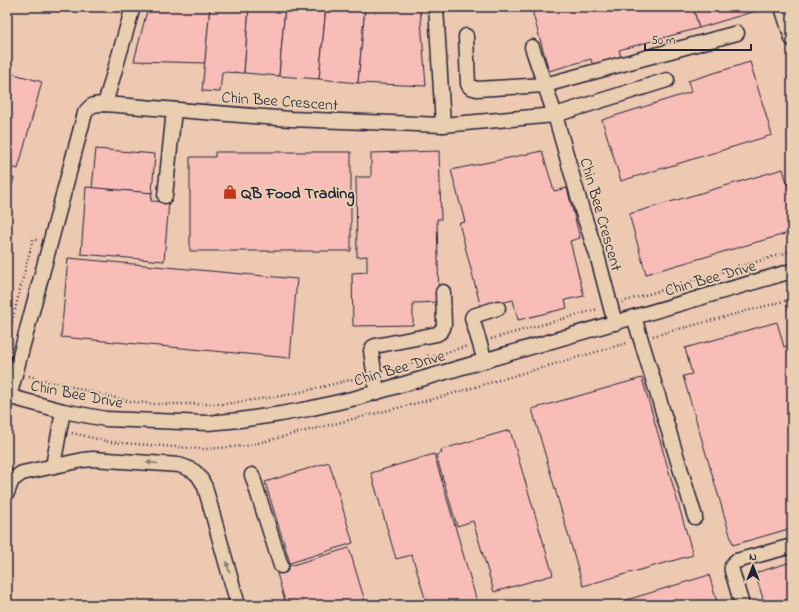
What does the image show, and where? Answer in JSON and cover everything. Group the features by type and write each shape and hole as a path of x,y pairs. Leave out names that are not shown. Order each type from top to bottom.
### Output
{"street":[{"path":"105,104 133,7"},
{"path":"436,7 443,125"},
{"path":"782,7 792,39"},
{"path":"466,36 468,84 470,87 477,89 545,85 737,32"},
{"path":"532,47 555,115 667,80"},
{"name":"Chin Bee Crescent","path":"8,396 85,113 88,108 95,104 290,119 443,125 555,115 582,210 597,255 615,323"},
{"path":"165,196 174,110"},
{"name":"Chin Bee Drive","path":"8,396 63,411 106,419 206,423 240,420 308,409 356,398 792,271"},
{"path":"377,392 371,351 373,347 437,334 440,332 444,325 443,292"},
{"path":"485,361 472,318 473,316 498,308"},
{"path":"634,317 695,517"},
{"path":"52,466 63,411"},
{"path":"7,493 12,480 22,474 83,460 93,459 179,465 190,469 199,476 205,487 238,605"},
{"path":"252,475 281,566"},
{"path":"742,605 731,567 732,564 736,561 792,546"}],"path":[{"path":"7,341 33,239 50,244"},
{"path":"786,301 792,321"}],"shaded area":[{"path":"7,7 792,7 792,605 7,605"}],"building":[{"path":"148,7 210,7 205,63 134,61"},
{"path":"210,7 249,7 244,73 222,72 220,92 202,91"},
{"path":"249,7 285,7 279,76 244,73"},
{"path":"285,7 326,7 319,79 279,76"},
{"path":"326,7 365,7 358,83 319,79"},
{"path":"365,7 420,7 426,86 358,83"},
{"path":"531,7 693,7 699,28 619,50 622,60 593,67 591,59 549,71"},
{"path":"693,7 758,7 759,10 699,28"},
{"path":"750,62 772,135 621,181 602,120 691,92 688,81"},
{"path":"7,72 42,82 18,169 7,166"},
{"path":"96,149 155,154 152,193 92,188"},
{"path":"439,151 441,219 437,219 439,302 413,303 413,325 353,326 352,273 367,272 367,256 357,257 356,177 371,177 371,153"},
{"path":"542,151 554,191 567,188 580,238 570,241 584,296 565,300 567,308 518,320 513,300 481,308 459,223 465,222 451,170"},
{"path":"215,152 351,152 351,251 190,251 190,157 215,157"},
{"path":"783,169 792,199 792,232 646,274 629,214"},
{"path":"7,177 14,178 7,204"},
{"path":"86,187 152,193 151,201 169,202 164,261 81,254"},
{"path":"68,258 297,279 290,358 61,337"},
{"path":"777,322 784,347 792,345 792,528 733,545 683,376 692,374 685,348"},
{"path":"642,378 693,555 583,586 532,409"},
{"path":"510,430 553,575 494,592 473,521 457,526 436,455 442,453 441,450 443,449"},
{"path":"434,454 478,605 427,605 412,555 396,559 371,473"},
{"path":"329,462 353,543 290,563 265,482"},
{"path":"349,548 366,605 286,605 276,570"},
{"path":"791,562 792,605 765,605 755,573"},
{"path":"709,575 718,605 610,605"}],"place":[{"name":"QB Food Trading","path":"230,192"}]}
